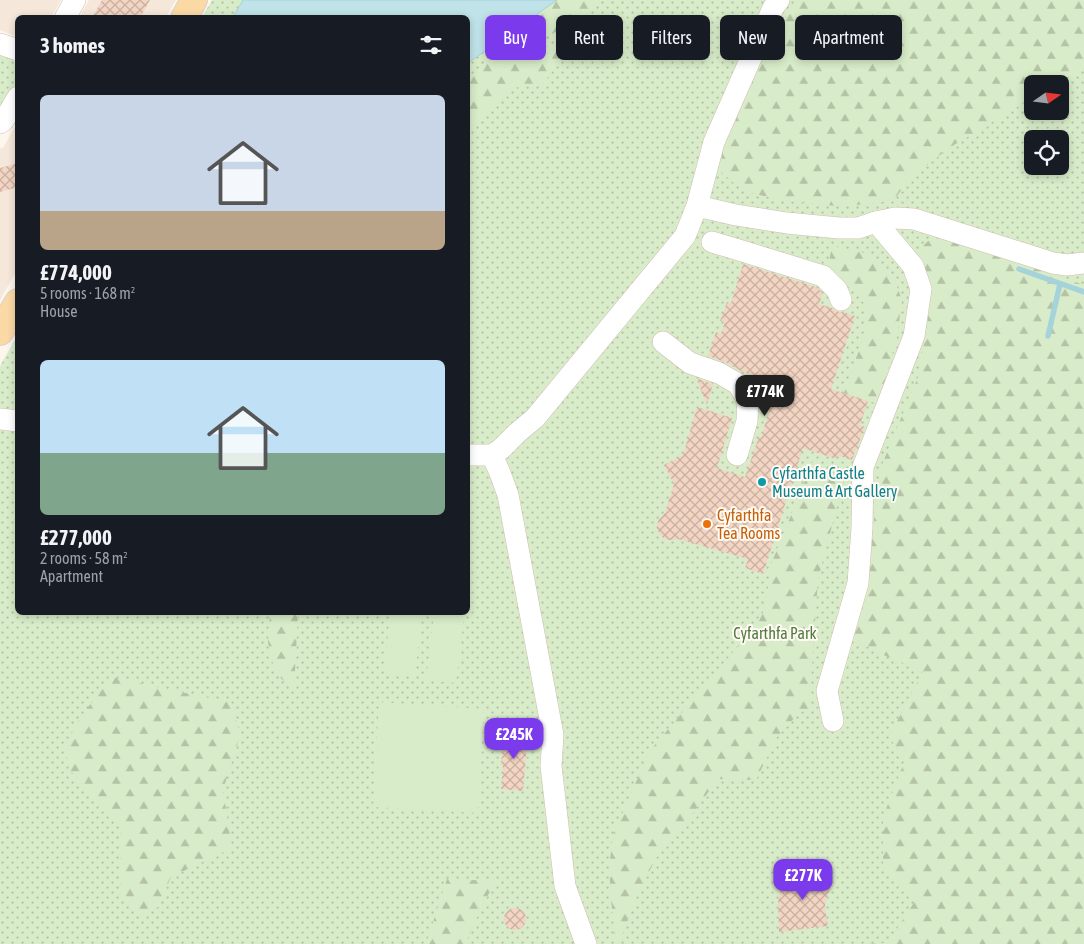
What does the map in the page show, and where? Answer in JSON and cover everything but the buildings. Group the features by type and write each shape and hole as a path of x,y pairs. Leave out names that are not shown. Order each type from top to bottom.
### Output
{"main road":[{"path":"186,15 194,0"},
{"path":"0,332 15,307"}],"street":[{"path":"67,15 75,0"},
{"path":"470,455 492,455 535,418 686,236 697,206 714,142 773,8 779,0"},
{"path":"0,44 15,49"},
{"path":"0,124 15,101"},
{"path":"697,206 788,223 830,227 858,228 895,218 914,219 1053,263 1067,265 1084,263"},
{"path":"833,721 827,691 858,582 862,528 863,467 914,336 921,289 913,266 876,222"},
{"path":"712,242 823,276 837,290 841,300"},
{"path":"663,342 690,363 719,374 738,384 748,401 747,421 737,455"},
{"path":"0,419 15,421"},
{"path":"492,455 508,495 553,735 552,766 565,886 586,944"}],"shaded area":[{"path":"0,0 61,0 52,15 15,15 15,36 0,30"},
{"path":"89,0 176,0 167,15 81,15"},
{"path":"15,127 15,274 0,300 0,148 3,148"}],"green space":[{"name":"Cyfarthfa Park","path":"212,0 1084,0 1084,944 0,944 0,366 15,340 15,615 470,615 470,15 203,15"},
{"path":"557,0 600,0 588,15 556,15 556,32 546,35 546,15 536,15"},
{"path":"798,0 1084,0 1084,67 1069,76 1024,75 1024,103 949,148 908,180 895,199 871,204 837,206 787,201 751,193 735,184 719,170 724,146 763,60 785,60 785,20"},
{"path":"556,44 556,60 559,60 559,63 542,85 511,88 493,106 478,126 470,126 470,76 493,60 546,60 546,47"},
{"path":"0,51 11,56 15,63 15,89 0,111"},
{"path":"946,238 972,245 1084,285 1084,944 866,944 888,943 915,901 883,866 883,817 905,760 889,737 923,671 881,654 853,639 869,570 876,501 883,462 918,377 932,295 928,275 919,259 920,249 928,241"},
{"path":"832,246 870,254 893,276 902,300 897,337 878,404 844,393 866,330 866,306 848,283 828,267"},
{"path":"813,461 844,480 818,579 809,709 799,713 777,737 756,780 718,779 679,832 656,858 635,900 619,944 616,944 609,869 613,835 649,752 759,621 765,608 772,562"},
{"path":"270,615 298,615 294,690 275,673 268,642"},
{"path":"390,615 422,615 415,677 384,674"},
{"path":"434,615 464,617 456,683 426,680"},
{"path":"112,677 232,703 240,736 223,790 232,848 171,877 158,907 140,915 120,898 120,828 69,769 65,746 81,716"},
{"path":"379,702 484,709 478,813 373,807"},
{"path":"447,879 496,881 465,944 426,944"}],"water":[{"path":"243,0 557,0 536,15 485,15 485,51 470,62 470,15 234,15"}],"waterway":[{"path":"1019,269 1084,292"},
{"path":"1048,336 1060,284"}],"place":[{"name":"Cyfarthfa Castle Museum & Art Gallery","path":"762,482"},
{"name":"Cyfarthfa Tea Rooms","path":"707,524"}]}
